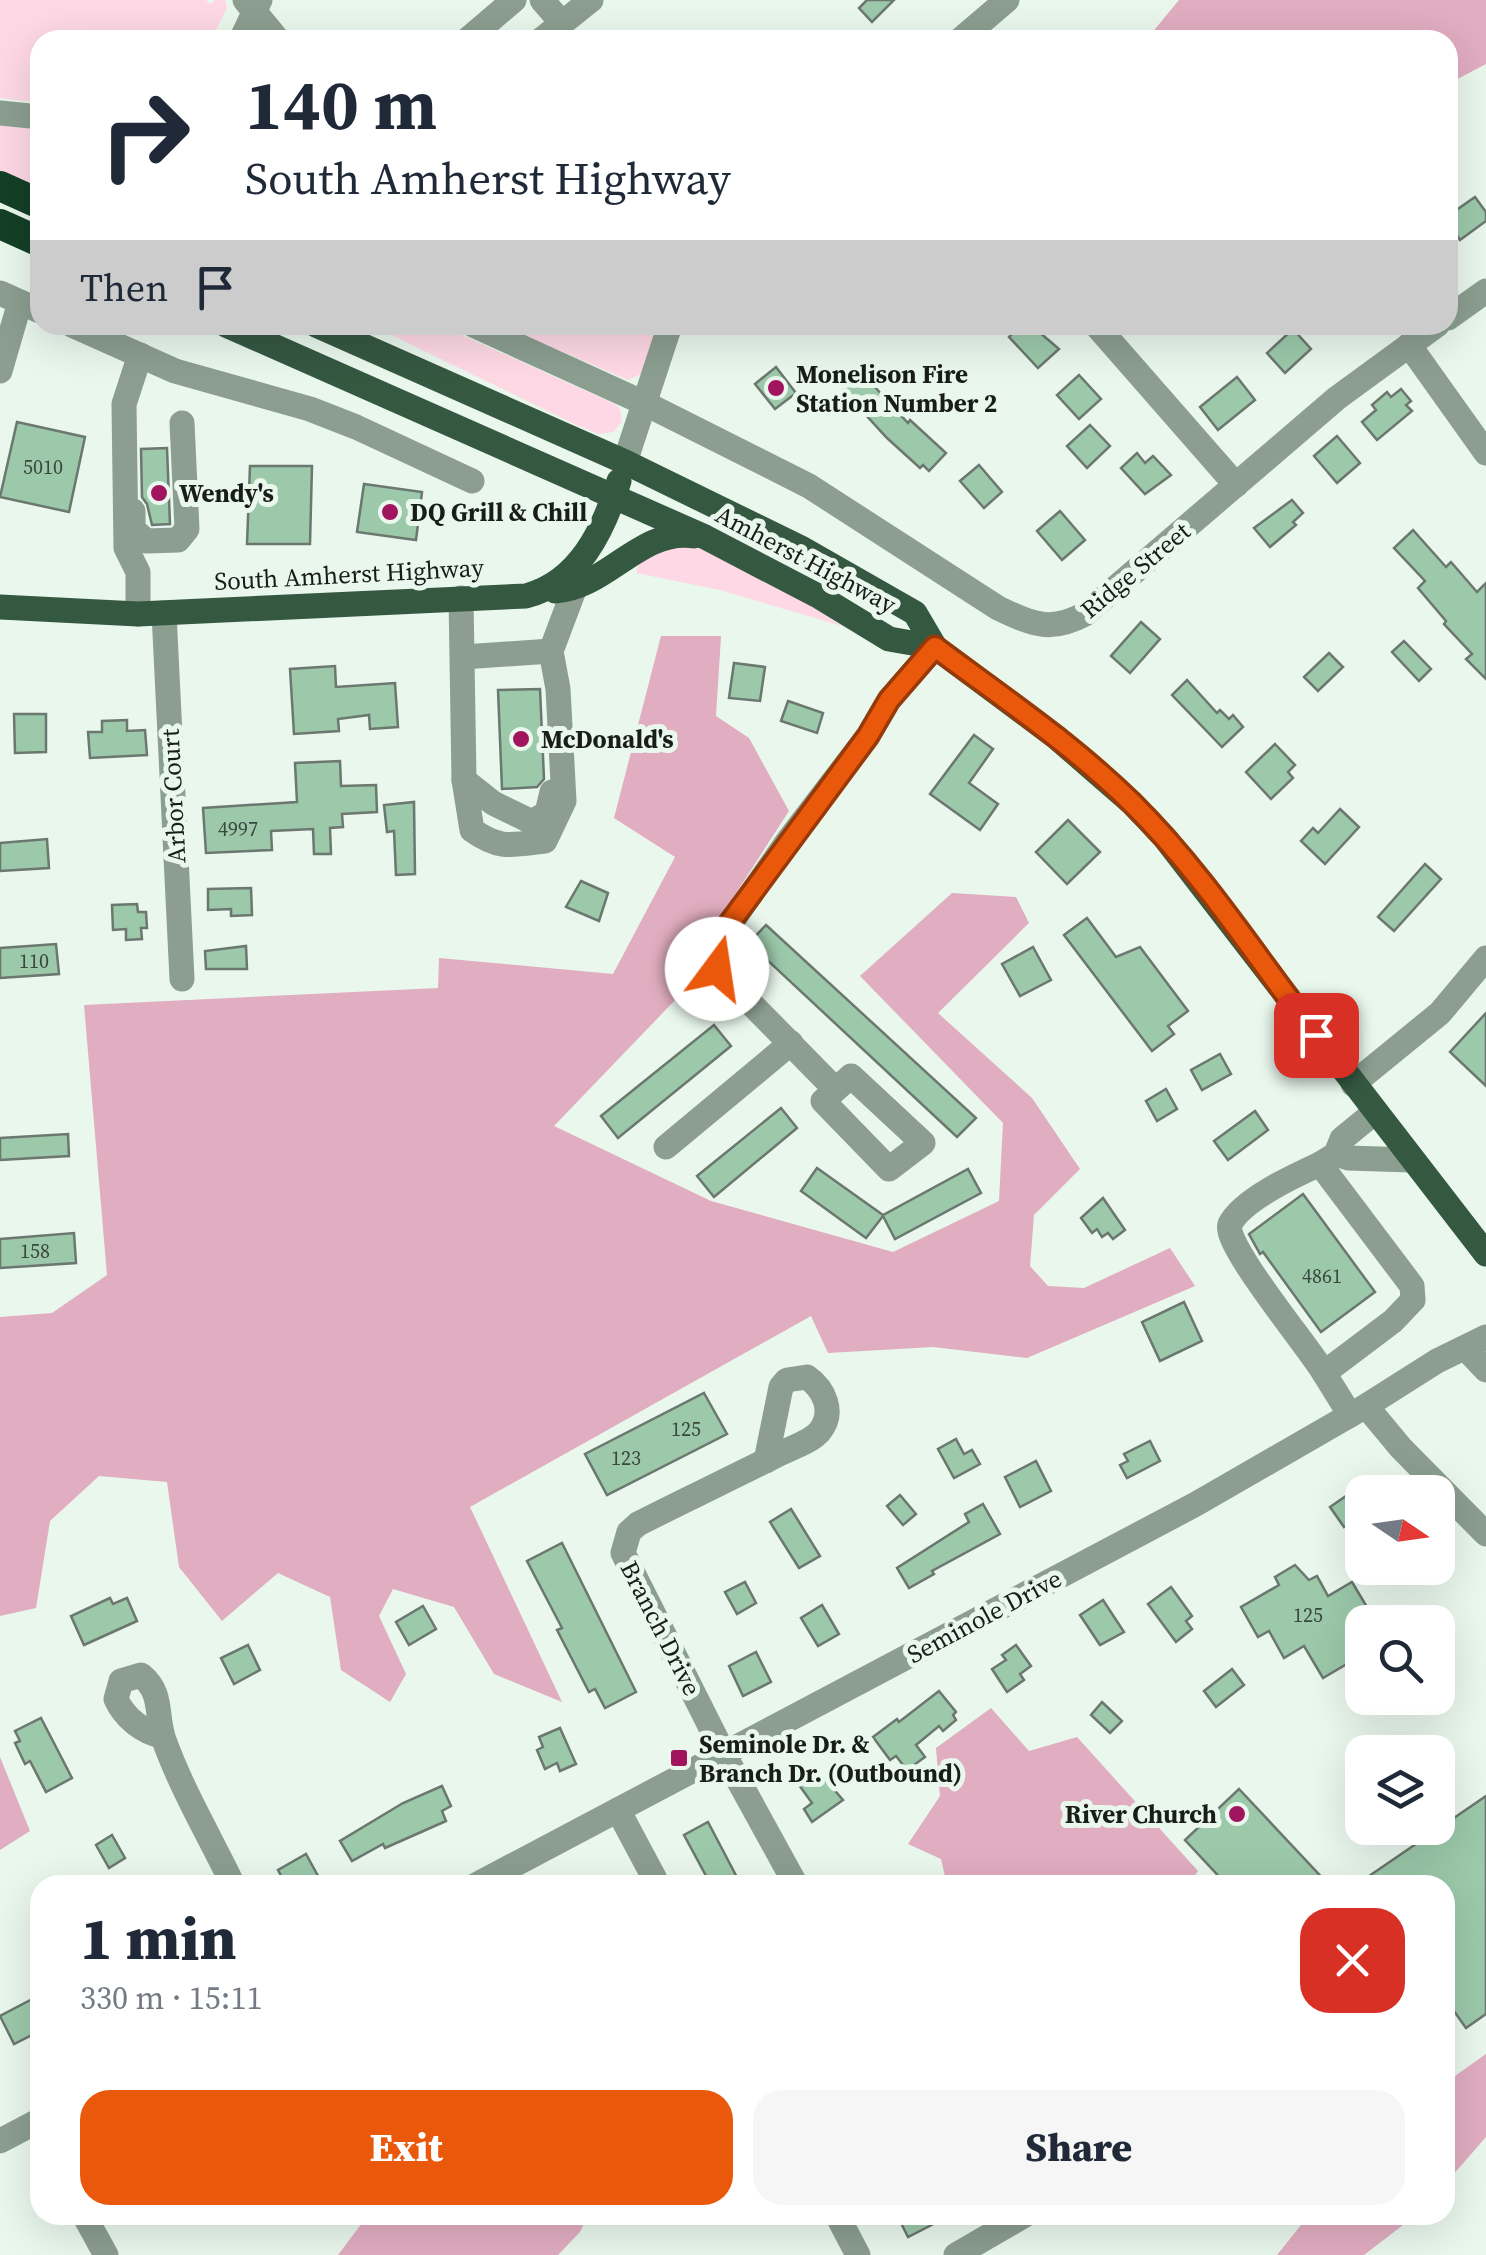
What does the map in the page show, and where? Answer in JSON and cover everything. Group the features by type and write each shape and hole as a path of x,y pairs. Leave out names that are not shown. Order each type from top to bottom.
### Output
{"highway":[{"path":"0,186 30,200"},
{"path":"0,224 30,238"}],"main road":[{"name":"Amherst Highway","path":"249,335 705,538 805,589 889,639 935,647"},
{"name":"Amherst Highway","path":"339,335 625,462 803,549 914,613 935,647"},
{"path":"572,582 614,497 625,462"},
{"path":"572,582 674,533 705,538"},
{"name":"South Amherst Highway","path":"0,607 164,613 526,596 572,582"},
{"path":"935,647 1056,737 1166,838 1486,1254"}],"street":[{"path":"479,30 514,0"},
{"path":"542,0 562,23"},
{"path":"553,30 591,0"},
{"path":"972,30 1007,0"},
{"path":"244,30 253,4"},
{"path":"253,4 271,30"},
{"path":"0,113 30,116"},
{"path":"1458,311 1486,291"},
{"path":"0,371 20,302"},
{"path":"110,335 140,355 224,388 310,409 472,481"},
{"name":"Ridge Street","path":"495,335 644,403 809,486 998,608 1047,626 1086,614 1338,398 1422,335"},
{"path":"625,462 667,335"},
{"path":"1105,335 1236,485"},
{"path":"1408,345 1486,454"},
{"path":"138,614 138,572 126,548 124,404 140,355"},
{"path":"125,478 132,488 134,529 146,541 178,540 187,529 182,423"},
{"path":"470,785 493,803 532,822 547,813 552,794 545,691 572,582"},
{"path":"461,598 472,830 491,844 545,841 564,802 553,662"},
{"name":"Arbor Court","path":"164,613 182,980"},
{"path":"835,1089 717,969 715,946 787,842 868,736 889,700 935,647"},
{"path":"463,657 553,662"},
{"path":"1353,1084 1440,1013 1486,958"},
{"path":"666,1147 791,1044"},
{"path":"1328,1159 1342,1139 1375,1112"},
{"path":"1324,1373 1393,1321 1413,1300 1412,1286 1328,1159"},
{"path":"1411,1160 1328,1159 1289,1178 1250,1204 1230,1223 1228,1231 1240,1258 1324,1373 1486,1534"},
{"path":"1476,1343 1486,1370"},
{"name":"Seminole Drive","path":"495,1875 1192,1506 1437,1361 1476,1343"},
{"name":"Branch Drive","path":"724,1754 624,1560 624,1543 638,1524 766,1461"},
{"path":"162,1736 228,1875"},
{"path":"724,1754 791,1875"},
{"path":"618,1810 653,1875"},
{"path":"0,2141 30,2128"},
{"path":"90,2225 106,2255"},
{"path":"842,2225 858,2255"},
{"path":"956,2255 1008,2225"}],"shaded area":[{"path":"0,0 206,0 210,4 225,0 227,8 216,30 30,30 30,102 0,98"},
{"path":"1179,0 1486,0 1486,64 1458,79 1458,30 1154,30"},
{"path":"0,125 30,129 30,184 0,171"},
{"path":"392,335 461,335 620,409 622,421 614,432 599,434"},
{"path":"524,335 651,335 654,337 643,373 628,380"},
{"path":"686,541 802,600 842,626 720,590 636,573 642,556"},
{"path":"661,636 721,636 716,716 749,738 789,811 705,941 703,971 554,1126 711,1201 893,1252 999,1201 1003,1123 860,976 952,893 1016,897 1029,923 938,1013 1032,1098 1080,1169 1034,1215 1030,1266 1048,1286 1084,1288 1170,1248 1195,1286 1027,1358 933,1347 828,1353 811,1316 470,1507 562,1702 494,1674 454,1607 393,1589 379,1616 406,1674 390,1702 341,1670 330,1597 278,1573 222,1621 179,1567 167,1482 99,1476 50,1521 36,1608 0,1616 0,1317 52,1313 107,1275 84,1005 438,988 439,958 613,974 675,857 614,818"},
{"path":"991,1708 1029,1751 1077,1737 1198,1871 1195,1875 945,1875 941,1859 908,1844 940,1796 936,1748"},
{"path":"0,1757 30,1831 0,1850"},
{"path":"1486,2054 1486,2137 1455,2173 1455,2076"},
{"path":"360,2225 583,2225 558,2255 338,2255"},
{"path":"1301,2225 1403,2225 1364,2255 1277,2255"}],"building":[{"path":"867,0 894,0 872,22 859,8"},
{"path":"1475,197 1486,212 1486,221 1460,240 1458,237 1458,209"},
{"path":"1043,335 1059,349 1038,368 1009,337"},
{"path":"1286,335 1298,335 1311,349 1285,373 1267,353"},
{"name":"Monelison Fire Station Number 2","path":"776,367 796,393 775,409 755,384"},
{"path":"862,373 908,423 910,420 946,453 929,471 923,465 920,468 887,438 843,390"},
{"path":"1079,375 1101,399 1079,419 1057,395"},
{"path":"1237,377 1255,400 1218,430 1200,407"},
{"path":"1401,389 1411,401 1406,405 1412,411 1377,440 1362,422 1376,410 1372,405 1387,392 1391,397"},
{"path":"17,422 85,437 69,512 0,497"},
{"path":"1090,425 1110,446 1087,468 1067,446"},
{"path":"1337,436 1360,463 1337,483 1314,456"},
{"name":"Wendy's","path":"167,448 170,524 152,525 142,497 141,449"},
{"path":"1137,453 1145,463 1153,456 1171,475 1145,494 1121,468"},
{"path":"979,465 1002,492 984,508 960,481"},
{"path":"250,466 312,466 310,544 247,544"},
{"name":"DQ Grill & Chill","path":"364,484 422,492 416,540 357,532"},
{"path":"1292,500 1303,513 1293,522 1296,525 1270,547 1254,528"},
{"path":"1060,511 1085,540 1062,560 1037,531"},
{"path":"1413,530 1446,567 1451,562 1477,592 1486,583 1486,679 1466,659 1472,654 1418,588 1425,581 1394,548"},
{"path":"1141,622 1160,639 1130,673 1111,656"},
{"path":"1404,641 1431,669 1419,681 1392,652"},
{"path":"1329,653 1343,667 1318,691 1304,677"},
{"path":"734,663 765,667 760,701 729,698"},
{"path":"335,666 336,687 395,683 398,727 370,729 369,715 338,719 339,731 294,734 290,669"},
{"path":"1187,680 1217,713 1220,710 1229,719 1233,715 1243,727 1222,747 1172,695"},
{"name":"McDonald's","path":"540,689 544,779 537,787 502,789 498,690"},
{"path":"788,701 823,713 817,733 781,721"},
{"path":"14,714 46,714 46,752 15,753"},
{"path":"127,720 127,731 145,730 147,755 90,758 88,732 102,732 102,721"},
{"path":"974,735 993,749 969,783 998,804 980,830 930,794"},
{"path":"1275,744 1295,765 1288,772 1293,778 1271,799 1246,772"},
{"path":"340,761 341,786 376,785 377,812 342,814 343,827 330,828 331,854 314,854 313,829 271,831 272,850 206,853 203,808 297,802 295,763"},
{"path":"414,802 415,874 396,875 394,831 387,832 384,805"},
{"path":"1340,809 1359,827 1325,864 1301,841 1313,828 1318,833"},
{"path":"1068,820 1100,852 1067,884 1036,852"},
{"path":"47,839 49,868 0,871 0,843"},
{"path":"1425,864 1441,879 1394,931 1378,917"},
{"path":"581,881 608,893 599,921 566,907"},
{"path":"251,888 252,915 231,916 231,909 208,910 208,889"},
{"path":"137,904 138,912 146,912 147,928 141,928 142,939 126,940 126,929 113,930 112,905"},
{"path":"1087,918 1116,957 1140,947 1188,1011 1168,1026 1174,1034 1152,1051 1064,935"},
{"path":"766,925 976,1118 957,1137 749,943"},
{"path":"56,944 59,974 0,978 0,948"},
{"path":"246,946 247,969 206,969 205,951"},
{"path":"1033,947 1051,980 1020,996 1002,964"},
{"path":"1486,1013 1486,1086 1450,1052"},
{"path":"714,1025 731,1046 618,1138 601,1116"},
{"path":"1220,1054 1231,1074 1202,1090 1191,1070"},
{"path":"1166,1089 1177,1109 1157,1121 1146,1101"},
{"path":"781,1108 797,1128 714,1197 697,1176"},
{"path":"1255,1111 1268,1130 1228,1160 1214,1141"},
{"path":"68,1134 69,1156 0,1160 0,1138"},
{"path":"817,1168 883,1215 968,1169 981,1193 895,1239 883,1216 866,1238 801,1191"},
{"path":"1303,1194 1375,1292 1321,1332 1249,1234"},
{"path":"1103,1198 1125,1230 1113,1239 1108,1233 1102,1237 1097,1229 1092,1233 1081,1218"},
{"path":"74,1233 76,1263 0,1268 0,1239"},
{"path":"1184,1302 1202,1341 1160,1361 1142,1322"},
{"path":"704,1393 727,1434 607,1495 585,1454"},
{"path":"956,1439 964,1454 972,1450 980,1464 954,1478 938,1449"},
{"path":"1150,1441 1160,1461 1127,1478 1120,1465 1128,1461 1124,1454"},
{"path":"1036,1461 1051,1491 1020,1507 1005,1477"},
{"path":"900,1495 916,1514 903,1525 887,1506"},
{"path":"1345,1497 1345,1526 1344,1527 1330,1507"},
{"path":"983,1504 1000,1534 909,1588 897,1568 969,1522 965,1514"},
{"path":"791,1509 820,1556 799,1568 770,1522"},
{"path":"562,1543 636,1692 605,1708 595,1689 589,1692 527,1561"},
{"path":"1295,1565 1309,1580 1317,1576 1328,1596 1354,1585 1366,1605 1345,1605 1345,1665 1323,1678 1304,1646 1284,1658 1269,1631 1258,1637 1241,1607 1279,1585 1275,1577"},
{"path":"745,1582 756,1603 737,1614 725,1592"},
{"path":"1171,1587 1192,1616 1186,1621 1192,1629 1176,1642 1148,1604"},
{"path":"110,1598 113,1604 127,1598 137,1621 84,1645 71,1616"},
{"path":"1103,1600 1124,1632 1100,1645 1080,1615"},
{"path":"822,1605 839,1634 818,1646 801,1618"},
{"path":"423,1606 436,1629 409,1645 396,1622"},
{"path":"248,1645 260,1670 234,1684 221,1658"},
{"path":"1016,1645 1031,1666 1020,1674 1024,1680 1007,1692 992,1669 1006,1660 1002,1655"},
{"path":"756,1652 771,1682 743,1696 729,1666"},
{"path":"1232,1669 1244,1685 1216,1707 1204,1691"},
{"path":"939,1691 956,1712 956,1720 943,1731 939,1726 916,1745 925,1757 907,1770 896,1756 890,1760 873,1737"},
{"path":"1102,1702 1122,1721 1110,1733 1091,1715"},
{"path":"41,1718 72,1778 46,1792 30,1761 25,1764 15,1743 20,1741 15,1731"},
{"path":"560,1728 576,1764 560,1771 557,1763 545,1769 537,1750 543,1747 539,1737"},
{"path":"818,1771 843,1800 812,1822 804,1809 812,1803 799,1785"},
{"path":"442,1786 451,1806 442,1811 446,1821 385,1848 383,1844 352,1861 340,1841 403,1803"},
{"name":"River Church","path":"1239,1789 1320,1875 1218,1875 1185,1840"},
{"path":"1486,1796 1486,2014 1466,2028 1455,2012 1455,1875 1371,1875 1414,1845 1455,1845 1455,1817"},
{"path":"708,1822 736,1875 706,1875 684,1835"},
{"path":"112,1835 125,1858 109,1868 96,1845"},
{"path":"306,1854 318,1875 281,1875 278,1870"},
{"path":"30,2000 30,2036 14,2044 0,2016"},
{"path":"902,2225 931,2225 908,2237"}],"place":[{"name":"Monelison Fire Station Number 2","path":"776,388"},
{"name":"Wendy's","path":"159,493"},
{"name":"DQ Grill & Chill","path":"390,512"},
{"name":"McDonald's","path":"521,739"},
{"name":"Seminole Dr. & Branch Dr. (Outbound)","path":"679,1758"},
{"name":"River Church","path":"1237,1814"}],"route":[{"path":"717,969 715,946 726,928 868,736 889,700 935,647 1056,737 1132,803 1166,838 1316,1035"}]}
